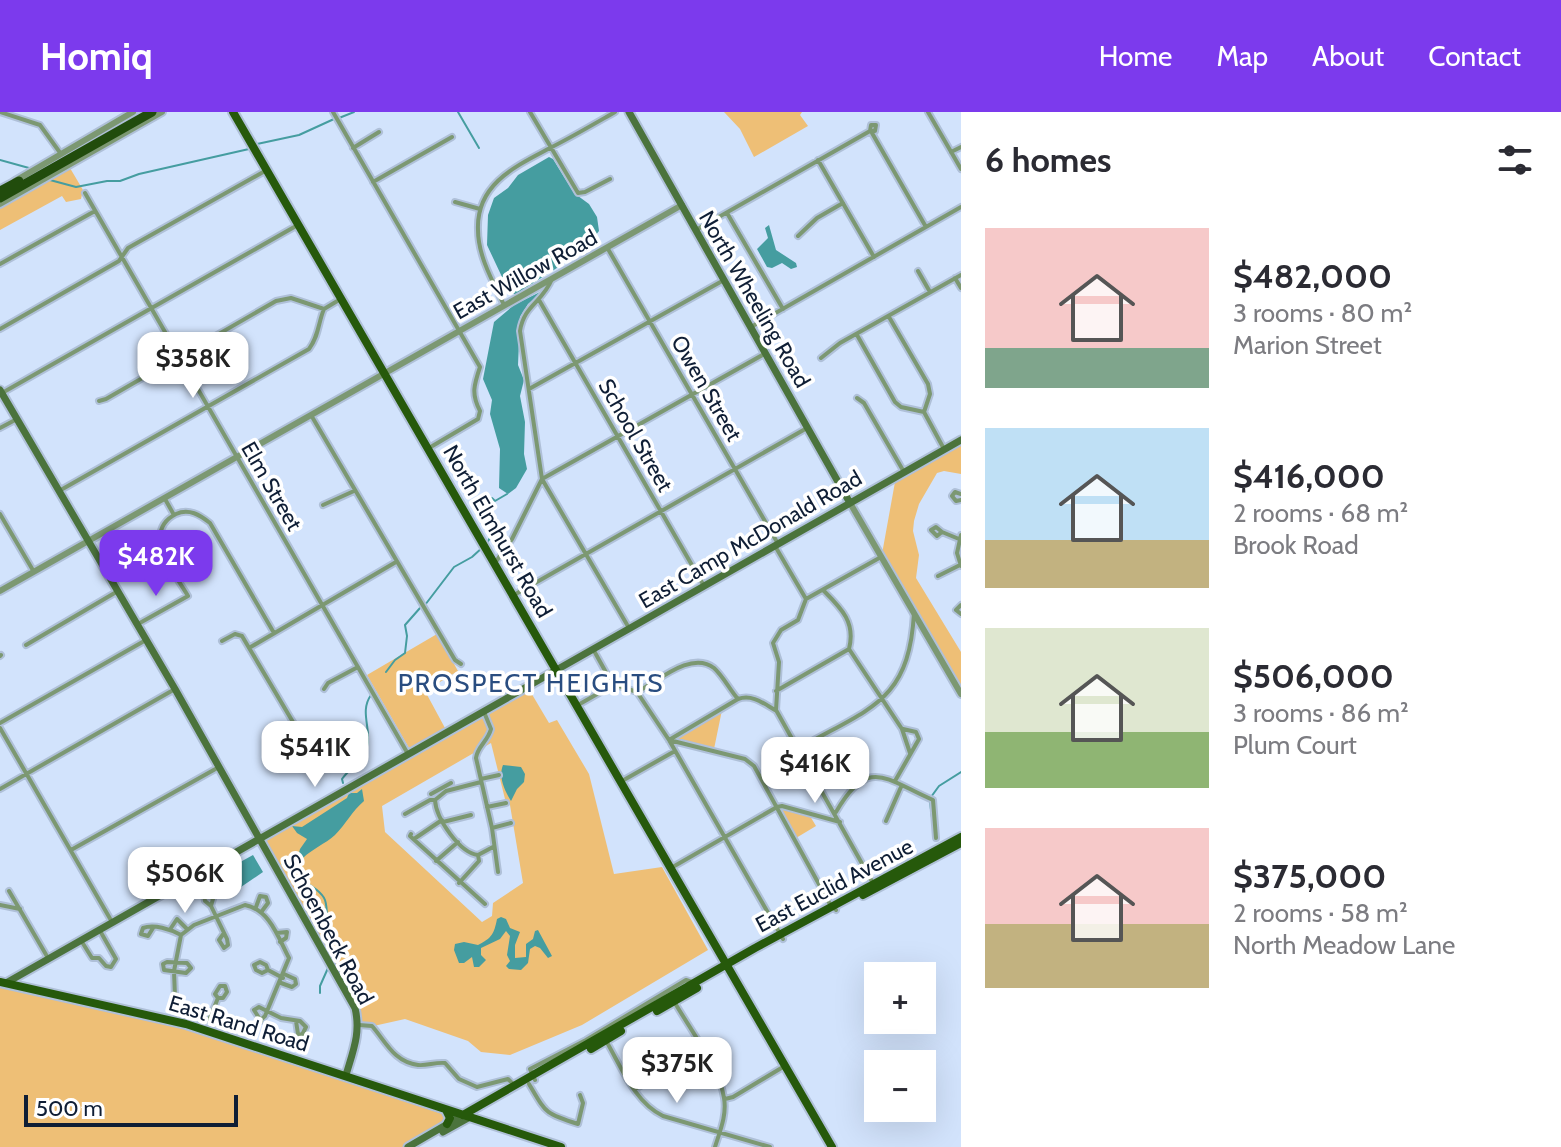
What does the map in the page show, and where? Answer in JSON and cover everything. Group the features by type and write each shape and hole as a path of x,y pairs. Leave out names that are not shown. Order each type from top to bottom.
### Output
{"highway":[{"path":"0,196 144,112"},
{"path":"0,196 152,112"},
{"path":"41,175 86,155"}],"main road":[{"name":"North Elmhurst Road","path":"233,112 514,595 727,968 728,977 829,1147"},
{"name":"North Wheeling Road","path":"629,112 850,503"},
{"name":"Schoenbeck Road","path":"1,392 175,689 355,1008 359,1025 346,1075"},
{"name":"East Camp McDonald Road","path":"3,982 961,440"},
{"name":"East Euclid Avenue","path":"874,886 961,837"},
{"name":"East Euclid Avenue","path":"727,968 833,905 961,843"},
{"path":"673,999 694,984 727,968"},
{"path":"408,1147 447,1124 484,1109 727,968"},
{"name":"East Rand Road","path":"3,982 186,1024 561,1147"},
{"path":"417,1147 515,1086 532,1080"},
{"path":"445,1109 450,1116 447,1124"},
{"path":"484,1109 485,1117 492,1124"}],"street":[{"path":"0,112 40,125 61,154"},
{"path":"34,122 37,112"},
{"path":"0,196 86,155 162,112"},
{"path":"333,112 480,367 473,388 473,397 480,411 478,419 429,448"},
{"path":"530,112 578,193 610,179"},
{"path":"504,305 481,251 477,230 480,209 499,178 518,164 615,112"},
{"path":"928,112 961,169"},
{"path":"0,196 127,113"},
{"path":"353,148 379,132"},
{"path":"696,230 871,132 926,227"},
{"path":"373,182 452,137"},
{"path":"951,152 961,147"},
{"path":"818,160 874,257"},
{"path":"0,329 119,261 128,248 267,170"},
{"name":"Elm Street","path":"85,193 408,754"},
{"path":"455,202 480,209"},
{"path":"798,236 813,221 843,203"},
{"name":"East Willow Road","path":"0,591 682,205"},
{"path":"751,327 961,207"},
{"path":"0,264 95,211"},
{"path":"727,213 783,309"},
{"path":"1,392 299,224"},
{"name":"Owen Street","path":"607,248 806,599"},
{"path":"918,271 930,292"},
{"path":"821,358 840,343 961,275"},
{"path":"553,278 547,292 523,316 520,331 542,479 629,628"},
{"path":"955,278 961,288"},
{"path":"529,389 724,280"},
{"path":"99,401 276,301 291,298 324,309"},
{"path":"59,491 309,349 318,338 324,309 341,299"},
{"name":"School Street","path":"539,300 704,586"},
{"path":"889,317 928,384 930,394 924,412 944,449"},
{"path":"857,335 895,402 901,407 924,412"},
{"path":"495,563 512,539 542,479 766,353"},
{"path":"857,398 864,403 904,472"},
{"path":"311,415 429,619 455,660 461,664"},
{"path":"0,428 17,419"},
{"path":"514,595 808,428"},
{"path":"323,505 354,491"},
{"path":"961,494 957,491 952,496 956,501 961,500"},
{"path":"165,499 174,515"},
{"path":"850,503 961,694"},
{"path":"137,624 188,596 159,541 167,521 174,515 193,512 210,523 274,633"},
{"path":"1,518 34,572"},
{"path":"938,576 960,565 957,553 960,537 942,532"},
{"path":"874,886 776,710 779,662 773,643 775,636 798,620 806,599 881,557"},
{"path":"249,648 396,562"},
{"path":"823,590 844,611 850,624 850,647 881,701 902,729 910,753"},
{"path":"26,645 118,591"},
{"path":"961,605 956,609 961,614"},
{"path":"798,749 881,701 898,683 907,664 914,613"},
{"path":"222,641 235,634 242,636 303,739"},
{"path":"112,922 0,726 146,640"},
{"path":"776,691 850,647"},
{"path":"593,649 616,686 637,692 669,740 781,937"},
{"path":"637,692 697,662 716,670 738,699"},
{"path":"324,689 328,683 358,667"},
{"path":"577,706 616,686"},
{"path":"0,789 175,689"},
{"path":"669,740 746,696 776,710"},
{"path":"484,712 491,729 486,743 475,755 492,828 498,872"},
{"path":"895,781 919,739 916,732 902,729"},
{"path":"669,740 745,759 754,766 833,905"},
{"path":"620,782 675,751"},
{"path":"70,850 219,767"},
{"path":"450,773 451,785"},
{"path":"431,794 451,785 499,775"},
{"path":"835,813 847,793 867,777 878,776 933,800 936,838"},
{"path":"405,814 435,800 451,785"},
{"path":"886,821 901,787"},
{"path":"435,800 442,821 473,855 493,847"},
{"path":"487,807 506,803"},
{"path":"670,869 777,807 840,822"},
{"path":"471,815 442,821 413,837 485,904"},
{"path":"492,828 511,823"},
{"path":"436,861 458,842"},
{"path":"459,883 479,861 478,855"},
{"path":"9,891 49,958"},
{"path":"256,907 260,896 266,897 268,903 262,911"},
{"path":"0,905 20,909"},
{"path":"245,905 256,907 262,911 289,958 268,1011 252,1028 243,1030 192,1015 179,1006 175,997 174,971 181,935 187,929 234,908 245,905"},
{"path":"211,906 224,933"},
{"path":"170,929 177,919 187,929"},
{"path":"153,928 170,929 181,935"},
{"path":"80,940 92,958 99,958 111,967 116,959 99,929"},
{"path":"276,933 287,932 286,938 280,942"},
{"path":"165,962 176,962 187,963 191,968 186,973 164,970 162,967 165,962"},
{"path":"268,970 282,978"},
{"path":"580,1095 583,1103 578,1124 550,1115 544,1110 530,1069 586,1040 686,980 694,984"},
{"path":"209,1020 218,998"},
{"path":"673,999 717,1076 725,1099 715,1147"},
{"path":"261,1021 256,1007 296,1021"},
{"path":"359,1025 372,1026 393,1054 406,1062 421,1065 445,1063 459,1079 477,1087 508,1079 515,1086"},
{"path":"605,1038 644,1103 657,1113 770,1147"},
{"path":"635,1090 703,1051"},
{"path":"725,1099 783,1066"}],"shaded area":[{"path":"724,112 802,112 800,115 808,126 754,157 740,129"},
{"path":"549,157 574,193 589,204 597,217 599,231 582,252 516,294 510,294 487,245 488,215 494,198 508,188 518,175"},
{"path":"70,168 83,190 81,199 66,202 62,196 0,230 0,207"},
{"path":"769,225 776,250 796,263 797,267 791,269 782,263 767,267 757,249 768,238 765,228"},
{"path":"544,290 528,304 520,317 518,365 524,380 520,396 525,422 527,469 516,488 508,494 499,488 500,449 490,414 492,400 483,379 494,322 514,305"},
{"path":"961,444 961,474 937,473 919,504 913,531 919,555 916,578 961,652 961,689 882,554 895,482"},
{"path":"437,634 458,671 425,691 445,728 409,748 367,675"},
{"path":"530,691 549,723 557,720 589,774 614,874 662,867 708,950 582,1025 510,1055 481,1052 468,1041 405,1019 360,1029 350,994 267,840","holes":["491,743 505,799 510,805 523,883 493,903 492,916 482,922 385,832 382,806"]},
{"path":"722,710 714,749 676,740 676,737"},
{"path":"503,765 521,767 525,774 524,782 511,801 502,779"},
{"path":"362,789 364,801 335,835 303,858 298,856 307,839 292,826 302,827 347,798 349,793"},
{"path":"781,808 810,816 816,826 796,838"},
{"path":"253,855 263,872 241,887 234,888 224,871"},
{"path":"497,919 506,919 510,928 520,932 515,945 515,958 526,957 526,944 538,930 552,956 548,958 535,946 530,949 528,963 521,970 509,969 506,966 510,961 507,955 510,936 506,931 500,939 481,948 481,955 486,960 479,967 474,967 472,957 459,963 455,944 478,945 492,935"},
{"path":"0,987 178,1026 446,1115 447,1122 404,1147 0,1147"}],"waterway":[{"path":"339,118 354,112"},
{"path":"458,112 479,148"},
{"path":"257,144 299,135 334,119"},
{"path":"50,180 76,187 120,181 249,149"},
{"path":"0,160 29,168"},
{"path":"487,543 494,524 487,505 492,498 495,501 507,494"},
{"path":"425,605 454,567 483,547"},
{"path":"386,672 405,653 405,625 420,608"},
{"path":"343,783 342,779 360,760 367,747 366,708 371,695"},
{"path":"931,797 939,786 961,772"},
{"path":"930,802 932,818"},
{"path":"298,856 284,858 282,864 318,891 325,900 333,961"},
{"path":"320,993 328,968"}],"district":[{"name":"PROSPECT HEIGHTS","path":"531,683"}]}
